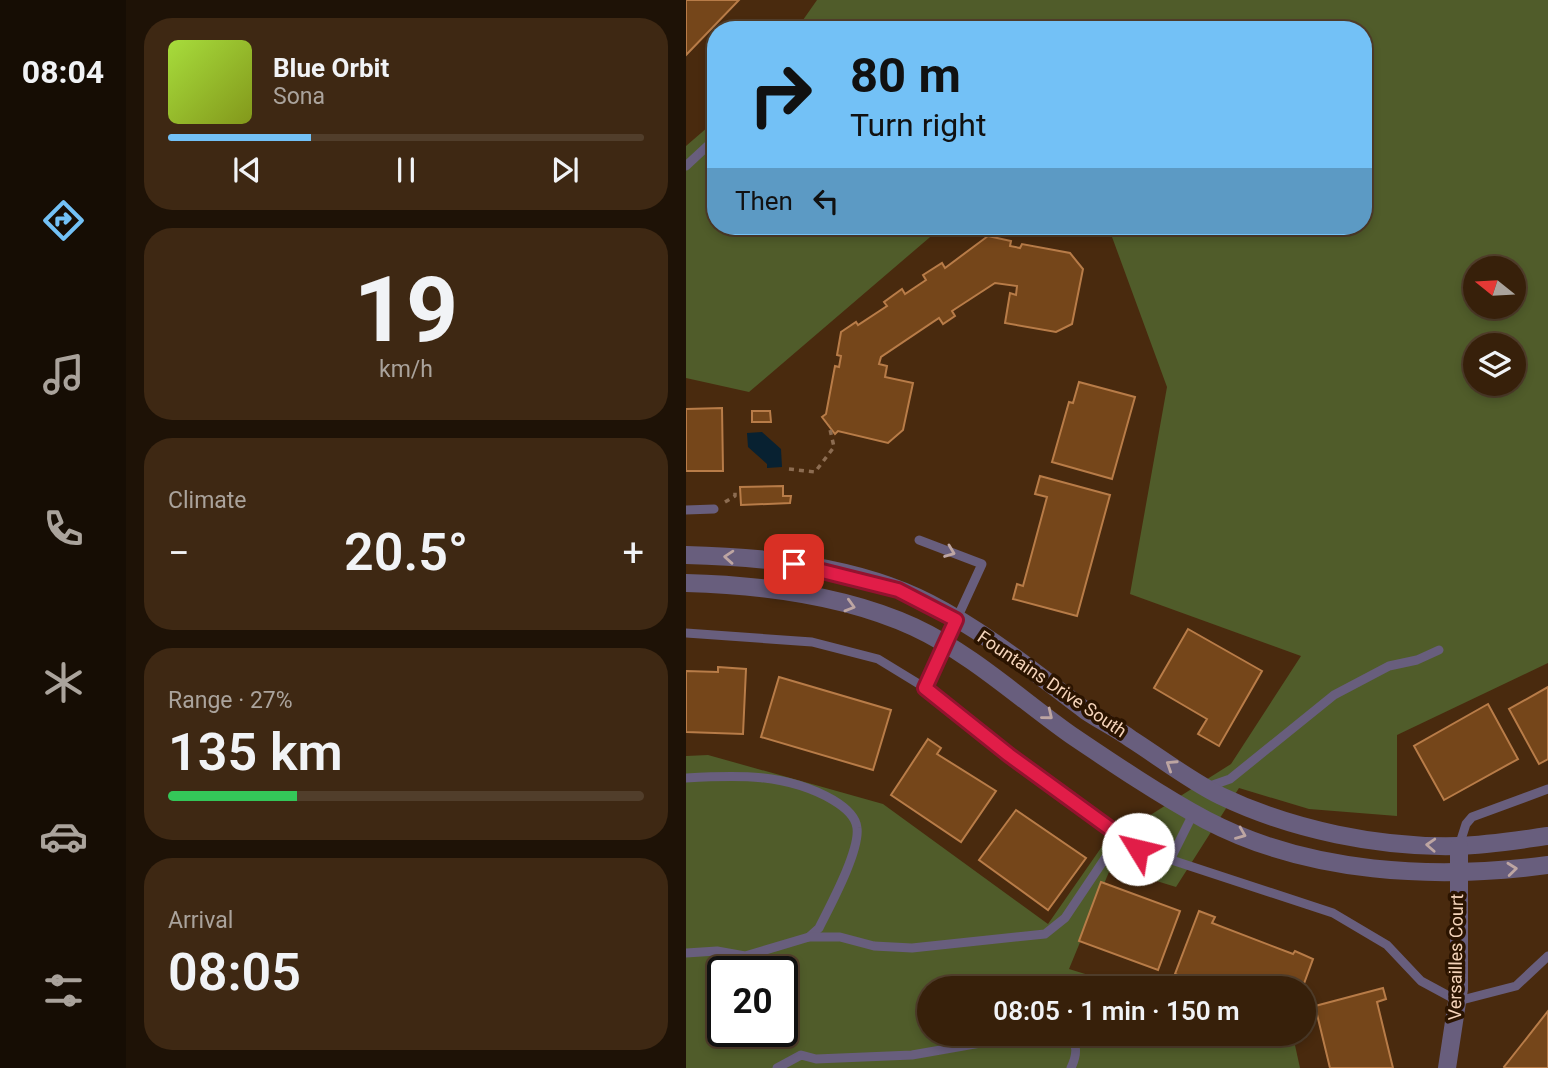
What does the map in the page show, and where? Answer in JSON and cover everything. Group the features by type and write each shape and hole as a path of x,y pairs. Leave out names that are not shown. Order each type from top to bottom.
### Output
{"street":[{"name":"Fountains Drive South","path":"686,555 733,556 843,575 898,590 956,620 1039,673 1087,711 1207,787 1269,816 1329,832 1405,843 1459,846 1548,836"},
{"name":"Fountains Drive South","path":"686,583 731,584 836,602 889,617 944,645 1022,696 1070,734 1194,812 1260,842 1324,860 1402,871 1458,874 1548,864"},
{"path":"1194,812 1207,787"},
{"name":"Versailles Court","path":"1447,1068 1458,1000 1459,846"}],"lane":[{"path":"686,166 707,146"},
{"path":"686,510 714,509"},
{"path":"919,540 982,565 925,688"},
{"path":"686,633 812,642 878,659 925,688 1009,755 1138,849 1333,913 1387,944 1421,981 1458,1000 1516,986 1548,956"},
{"path":"1207,787 1230,779 1334,695 1389,666 1417,660 1439,650"},
{"path":"686,778 727,775 788,781 819,793 853,817 858,830 854,847 819,928 809,937"},
{"path":"1459,846 1465,824 1472,817 1548,789"},
{"path":"1170,860 1194,812"},
{"path":"686,953 717,951 746,956 809,937 840,937 874,946 912,948 1045,934 1065,918 1120,836"},
{"path":"777,1068 801,1055 816,1059 912,1055 963,1046"},
{"path":"1071,1068 1075,1046"}],"path":[{"path":"789,469 815,472 825,463 834,447 829,425"}],"green space":[{"path":"817,0 1548,0 1548,663 1397,735 1397,816 1309,809 1239,788 1176,887 1111,867 1069,969 1092,976 917,976 917,1046 1295,1046 1300,1068 686,1068 686,756 708,755 883,804 1048,924 1103,845 1231,764 1301,656 1130,594 1167,387 1111,235 1372,235 1372,21 802,21"},
{"path":"707,128 707,235 932,235 749,392 686,378 686,146"}],"water":[{"path":"762,432 781,449 782,467 767,468 767,464 748,447 747,433"}],"building":[{"path":"686,0 739,0 719,21 707,21 707,33 686,55"},
{"path":"988,236 1011,241 1010,246 1020,248 1022,244 1070,253 1083,269 1072,324 1056,332 1005,323 1010,293 1016,295 1017,286 995,283 952,311 955,316 943,324 939,318 881,357 879,364 887,366 885,377 913,383 903,430 888,443 838,431 835,434 822,417 826,414 835,366 839,367 841,356 837,355 841,332 856,322 858,325 887,306 884,302 902,289 905,294 926,280 923,275 942,263 945,268"},
{"path":"1079,382 1135,397 1112,479 1052,462 1069,402 1073,403"},
{"path":"722,408 723,471 686,471 686,409"},
{"path":"752,411 770,411 771,422 752,422"},
{"path":"1040,476 1110,495 1077,616 1013,599 1017,584 1023,586 1047,497 1035,494"},
{"path":"783,486 783,496 791,496 790,503 741,505 740,487"},
{"path":"1188,629 1262,671 1219,746 1198,734 1207,719 1154,688"},
{"path":"718,667 746,669 743,734 686,732 686,671 718,672"},
{"path":"779,677 891,710 873,770 761,737"},
{"path":"1548,687 1548,759 1539,764 1509,709"},
{"path":"1488,704 1518,759 1444,800 1414,746"},
{"path":"928,739 941,748 937,754 996,791 961,842 891,795"},
{"path":"1016,810 1086,858 1048,910 979,860"},
{"path":"1101,882 1180,911 1158,970 1079,941"},
{"path":"1199,911 1215,917 1212,923 1313,959 1307,976 1175,974"},
{"path":"1383,988 1386,999 1377,1002 1393,1068 1330,1068 1316,1006"},
{"path":"1548,1011 1548,1068 1505,1068 1504,1067"}],"route":[{"path":"794,564 898,590 929,603 956,620 925,688 1009,755 1138,849"}]}
